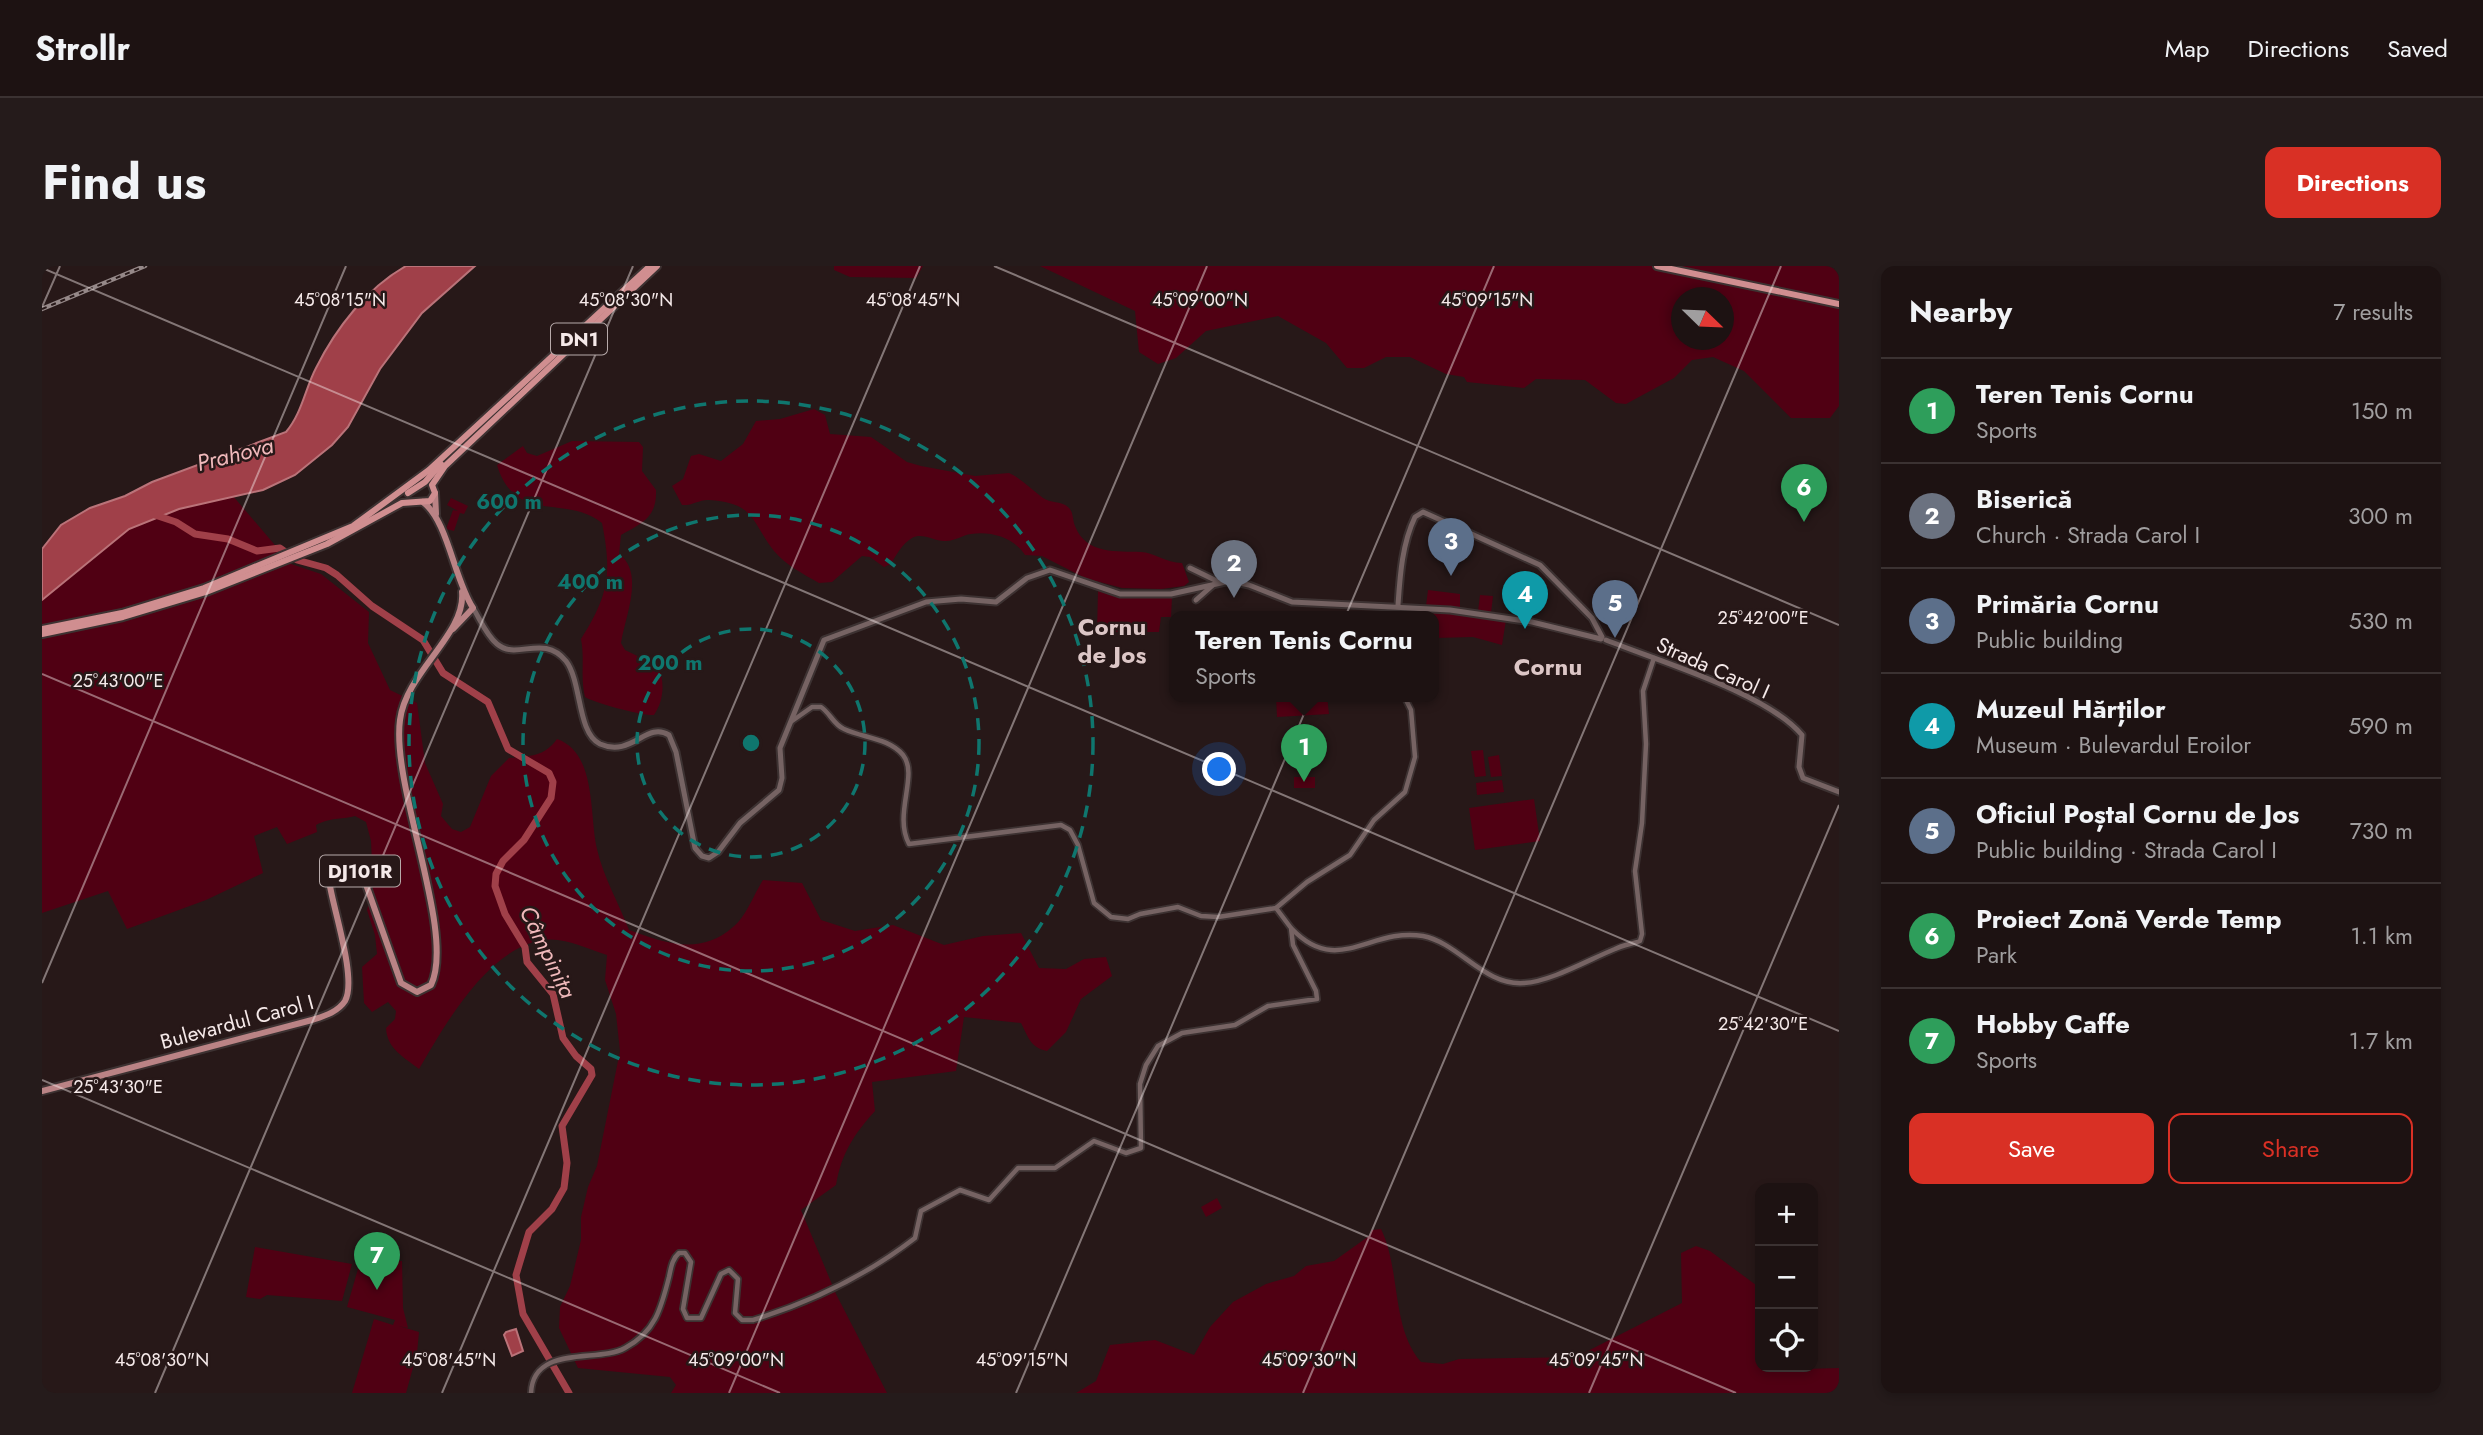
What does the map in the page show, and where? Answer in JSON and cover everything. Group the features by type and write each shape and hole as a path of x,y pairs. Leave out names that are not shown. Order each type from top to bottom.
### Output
{"highway":[{"name":"DN1","path":"353,526 408,488 478,427 650,266"},
{"name":"DN1","path":"42,631 159,603 270,566 363,526 402,503 430,501 431,487 445,466 657,266"},
{"path":"1657,266 1839,302"},
{"path":"1675,266 1839,302"},
{"name":"DN1","path":"431,487 478,427"},
{"name":"DN1","path":"305,551 353,526 417,486 431,487"},
{"path":"417,486 415,492 421,501"}],"main road":[{"path":"431,487 437,520 468,610 503,648 543,647 566,662 575,681 587,729 597,742 620,748 651,732 662,731 669,735 676,752 695,848 706,857 718,852 740,823 779,790 782,778 780,748 822,642 827,637 916,605 951,599 996,602 1027,578 1044,571 1062,573 1120,594 1166,594 1219,582 1244,583 1292,602 1394,605 1408,534 1415,517 1423,512 1540,565 1592,618 1603,639"},
{"path":"421,501 437,520"},
{"path":"1189,568 1219,582"},
{"path":"1196,600 1219,582"},
{"name":"Strada Carol I","path":"1394,605 1509,618 1603,639 1654,658 1756,702 1797,730 1803,742 1801,775 1812,783 1839,792"},
{"name":"Bulevardul Carol I","path":"42,1091 312,1020 337,1009 345,1000 349,984 330,886 334,873 344,866 356,868 363,876 401,983 413,992 428,988 435,969 434,932 400,759 399,734 405,700 422,668 468,610"}],"street":[{"path":"1392,611 1394,605"},
{"path":"1276,908 1308,944 1334,952 1369,942 1422,936 1491,975 1517,983 1536,981 1620,946 1638,943 1642,934 1635,871 1642,823 1646,744 1643,691 1654,658"},
{"path":"800,696 811,707 824,708 841,728 888,744 905,758 909,775 902,816 906,840 911,845 1061,825 1070,830 1078,845 1094,903 1111,917 1128,919 1178,907 1201,916 1224,917 1276,908 1307,882 1346,858 1382,813 1405,792 1415,765 1411,710 1407,702"},
{"path":"789,724 811,707"},
{"path":"531,1393 535,1374 546,1367 582,1354 617,1352 648,1332 659,1314 673,1262 679,1253 685,1253 691,1262 683,1309 685,1316 694,1321 705,1314 721,1274 727,1270 738,1276 735,1313 745,1321 760,1318 838,1287 914,1239 918,1214 958,1191 967,1191 989,1200 1018,1168 1052,1169 1094,1141 1126,1153 1141,1148 1140,1084 1146,1065 1158,1045 1182,1032 1236,1024 1268,1006 1317,999 1316,991 1293,945 1291,928"}],"shaded area":[{"path":"834,266 923,266 916,278 850,277 834,270"},
{"path":"1040,266 1839,266 1839,406 1830,418 1791,418 1744,371 1713,357 1692,360 1674,378 1626,404 1616,403 1585,380 1536,379 1524,388 1467,382 1464,377 1446,374 1410,357 1386,357 1364,368 1347,368 1326,343 1278,316 1206,331 1176,358 1158,364 1139,352 1135,311"},
{"path":"814,409 825,415 830,434 871,437 907,462 975,476 1009,473 1043,498 1068,507 1080,535 1095,547 1113,551 1146,552 1182,563 1189,582 1184,586 1161,589 1122,588 1085,578 1042,556 1025,555 1015,544 1002,537 979,533 948,541 916,536 902,546 891,564 884,567 870,557 862,556 832,582 819,583 779,556 750,516 736,505 702,500 682,505 672,486 683,479 691,456 699,454 721,461 743,444 756,421 780,419"},
{"path":"572,441 639,442 643,447 642,471 656,490 651,513 642,523 621,535 619,554 627,562 632,584 621,643 625,650 658,666 662,691 660,704 654,715 619,709 585,697 581,639 598,609 606,583 607,556 602,523 573,510 543,506 516,495 505,484 497,465 523,446 527,453 537,456"},
{"path":"233,496 291,564 321,574 369,612 368,643 390,690 417,703 425,763 443,804 441,816 452,829 461,832 470,827 491,776 509,758 542,752 557,739 570,746 585,771 597,849 629,930 682,944 708,942 738,923 763,880 802,883 821,920 855,931 893,925 944,945 983,936 1021,933 1039,968 1066,969 1084,959 1106,957 1112,976 1081,999 1066,1032 1047,1051 1034,1045 1021,1023 964,1017 956,1071 872,1082 875,1111 850,1145 841,1164 836,1185 801,1210 836,1294 887,1393 671,1393 676,1385 670,1377 578,1368 559,1328 560,1307 570,1286 581,1240 581,1217 588,1187 597,1166 620,1051 616,1014 605,980 607,955 568,942 544,940 524,946 504,957 470,991 419,1069 389,1042 386,1028 395,1019 396,1011 388,1002 372,1012 364,1003 362,967 377,954 375,935 367,910 373,886 371,841 366,822 355,816 322,822 316,825 317,832 287,844 277,827 254,836 263,873 206,900 127,929 108,891 42,913 42,600 129,529 179,509"},
{"path":"451,498 468,506 464,514 460,513 454,531 446,529 453,510 458,511 447,505"},
{"path":"1428,590 1460,594 1460,609 1426,606"},
{"path":"1098,591 1120,598 1172,597 1171,611 1169,611 1169,617 1161,617 1159,632 1097,632"},
{"path":"1480,595 1493,596 1491,613 1478,612"},
{"path":"1420,608 1506,620 1502,645 1473,637 1439,638 1439,611 1420,611"},
{"path":"1276,702 1328,702 1329,714 1277,717"},
{"path":"1483,750 1486,776 1475,777 1471,751"},
{"path":"1499,755 1502,776 1491,777 1488,757"},
{"path":"1294,777 1315,777 1315,788 1294,788"},
{"path":"1502,780 1504,792 1477,795 1476,783"},
{"path":"1534,799 1540,841 1475,850 1469,808"},
{"path":"1217,1198 1222,1208 1206,1217 1201,1207"},
{"path":"1381,1229 1391,1262 1405,1333 1421,1362 1443,1364 1459,1359 1576,1357 1682,1303 1681,1253 1696,1246 1710,1251 1755,1284 1755,1372 1818,1372 1818,1369 1839,1368 1839,1393 1076,1393 1096,1381 1110,1345 1155,1340 1194,1355 1210,1327 1233,1302 1266,1284 1294,1276 1306,1266 1334,1261 1369,1236 1372,1230"},
{"path":"255,1247 352,1264 342,1301 267,1295 260,1299 246,1297"},
{"path":"402,1261 403,1308 408,1328 399,1326 419,1332 417,1353 406,1393 352,1393 374,1319 393,1325 395,1320 347,1307 360,1262"}],"water":[{"name":"Prahova","path":"406,266 475,266 422,313 380,369 348,427 332,445 295,475 263,490 179,509 129,529 42,600 42,549 61,525 90,508 125,496 152,482 286,432 296,417 316,368 343,324 366,297"},
{"path":"516,1329 523,1351 512,1356 504,1335"}],"waterway":[{"name":"Câmpinița","path":"152,514 176,522 195,534 228,539 257,551 280,548 297,560 326,568 337,575 372,606 423,640 443,673 488,702 508,749 549,773 553,782 551,798 524,840 503,861 496,874 495,886 505,914 525,947 527,962 553,994 563,1038 576,1056 591,1069 592,1075 562,1126 567,1163 564,1188 552,1209 529,1232 516,1275 523,1314 569,1393"}],"railway":[{"path":"42,309 145,266"}],"place":[{"name":"Proiect Zonă Verde Temp","path":"1804,522"},
{"name":"Primăria Cornu","path":"1451,576"},
{"name":"Biserică","path":"1234,598"},
{"name":"Muzeul Hărților","path":"1525,629"},
{"name":"Oficiul Poștal Cornu de Jos","path":"1615,638"},
{"name":"Teren Tenis Cornu","path":"1304,782"},
{"name":"Hobby Caffe","path":"377,1290"}],"district":[{"name":"Cornu de Jos","path":"1112,640"},
{"name":"Cornu","path":"1548,666"}]}
